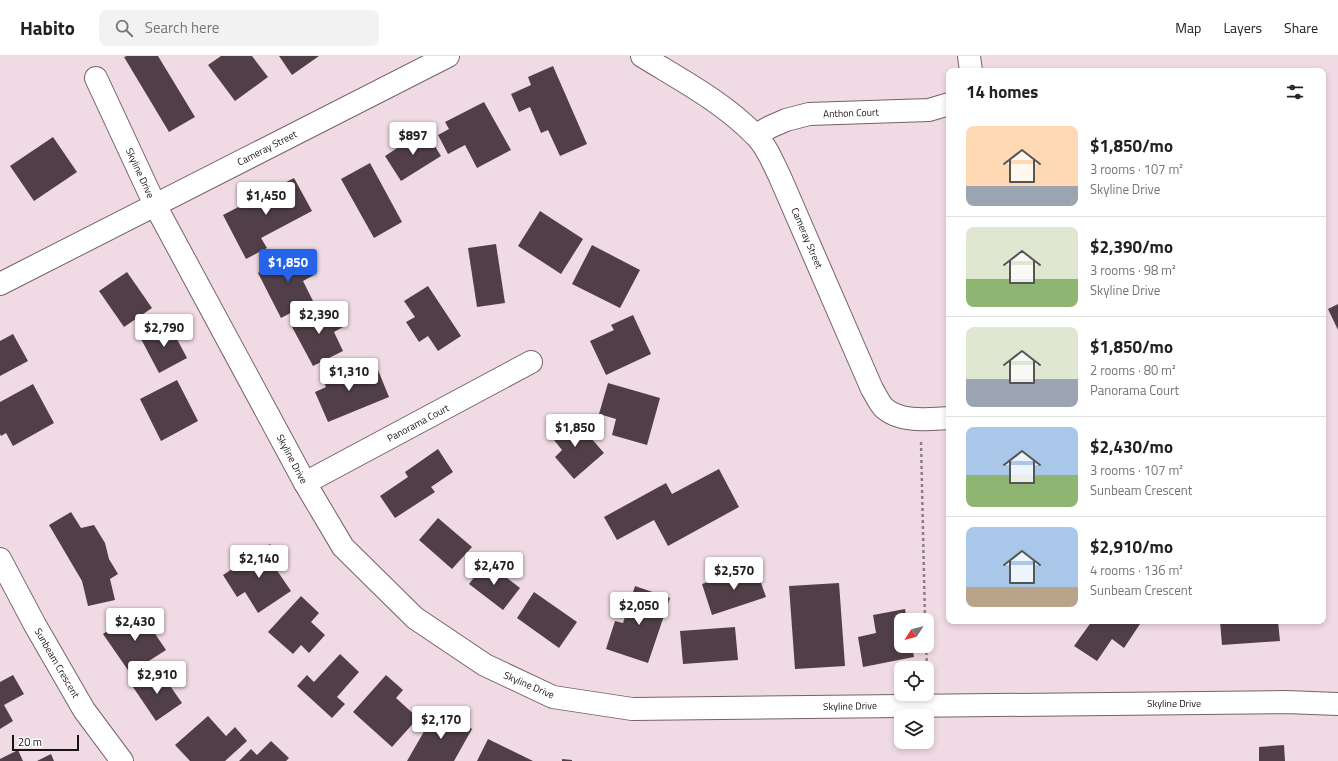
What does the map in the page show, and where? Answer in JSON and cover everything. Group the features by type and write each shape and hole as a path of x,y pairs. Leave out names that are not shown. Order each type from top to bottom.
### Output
{"street":[{"name":"Cameray Street","path":"0,284 448,56"},
{"name":"Cameray Street","path":"642,56 715,101 756,135 768,152 872,389 884,408 897,416 920,419 946,418"},
{"path":"969,56 971,68"},
{"name":"Skyline Drive","path":"96,78 155,205 305,483 343,547 415,618 485,666 553,696 632,709 1286,702 1338,704"},
{"name":"Anthon Court","path":"756,135 770,126 809,114 929,110 946,105"},
{"name":"Panorama Court","path":"305,483 531,362"},
{"name":"Sunbeam Crescent","path":"0,559 35,625 84,710 122,761"}],"path":[{"path":"920,419 925,613"}],"building":[{"path":"158,56 195,117 169,132 124,57"},
{"path":"221,56 252,56 268,77 235,101 208,65"},
{"path":"279,56 319,56 292,75"},
{"path":"553,66 587,144 560,156 548,130 541,133 530,107 519,112 511,94 531,85 528,77"},
{"path":"484,102 511,150 477,168 465,145 448,154 438,135 449,129 445,122"},
{"path":"425,130 441,156 401,181 385,156"},
{"path":"53,137 77,172 34,201 10,166"},
{"path":"370,163 402,222 374,238 341,179"},
{"path":"294,178 312,211 261,238 267,248 246,259 223,215"},
{"path":"540,211 583,239 561,274 518,246"},
{"path":"496,244 505,303 477,307 468,248"},
{"path":"592,245 640,270 620,308 572,284"},
{"path":"301,250 314,275 303,281 313,301 281,318 258,273"},
{"path":"127,272 152,308 124,327 99,291"},
{"path":"428,286 461,336 438,351 428,336 419,342 406,322 415,317 404,301"},
{"path":"331,304 343,327 334,332 343,351 313,366 291,325"},
{"path":"1338,304 1338,330 1328,309"},
{"path":"633,315 651,354 606,375 590,341 614,330 611,325"},
{"path":"168,322 187,358 159,373 140,337"},
{"path":"13,334 28,361 0,376 0,341"},
{"path":"348,364 354,380 378,370 389,397 328,422 315,392 326,387 321,375"},
{"path":"177,380 198,421 161,441 140,399"},
{"path":"608,383 660,398 647,445 612,435 616,419 599,414"},
{"path":"33,384 54,423 13,446 6,433 1,436 0,434 0,402"},
{"path":"572,416 604,453 574,479 555,457 562,450 550,435"},
{"path":"438,449 453,472 431,487 435,492 395,518 380,496 408,477 405,472"},
{"path":"719,469 739,507 668,546 654,520 617,540 604,517 666,483 672,494"},
{"path":"71,512 81,528 94,525 105,543 109,559 118,574 110,579 115,600 88,606 82,581 49,525"},
{"path":"438,518 472,547 452,569 419,540"},
{"path":"270,544 283,564 276,569 291,591 258,613 245,592 237,597 223,575"},
{"path":"486,562 520,588 503,610 469,584"},
{"path":"755,566 766,597 712,615 702,584"},
{"path":"839,583 845,666 795,669 789,586"},
{"path":"635,586 670,598 648,663 606,649 615,621 623,623"},
{"path":"534,592 577,622 559,648 517,618"},
{"path":"301,596 319,613 311,622 325,635 309,653 301,645 293,654 268,632"},
{"path":"905,609 906,613 894,613 894,653 913,653 914,657 863,667 858,637 876,633 873,615"},
{"path":"139,610 166,650 130,673 103,634"},
{"path":"1090,624 1140,624 1124,648 1112,639 1097,661 1074,646"},
{"path":"1220,624 1278,624 1280,641 1222,645"},
{"path":"735,627 738,660 683,664 680,631"},
{"path":"340,654 359,672 337,697 345,704 332,718 297,686 307,675 314,682"},
{"path":"159,670 182,703 156,721 133,687"},
{"path":"13,675 24,694 4,705 13,721 0,729 0,682"},
{"path":"386,675 403,690 396,698 418,718 392,747 353,712"},
{"path":"437,709 472,729 454,761 407,761"},
{"path":"208,716 226,736 235,727 247,741 225,761 190,761 175,745"},
{"path":"488,739 533,761 477,761"},
{"path":"271,741 289,758 286,761 239,761 251,749 257,755"},
{"path":"1284,745 1285,761 1259,761 1259,747"},
{"path":"18,750 23,761 0,761 0,759"},
{"path":"51,754 54,761 37,761"},
{"path":"562,759 572,760 572,761 562,761"}]}
